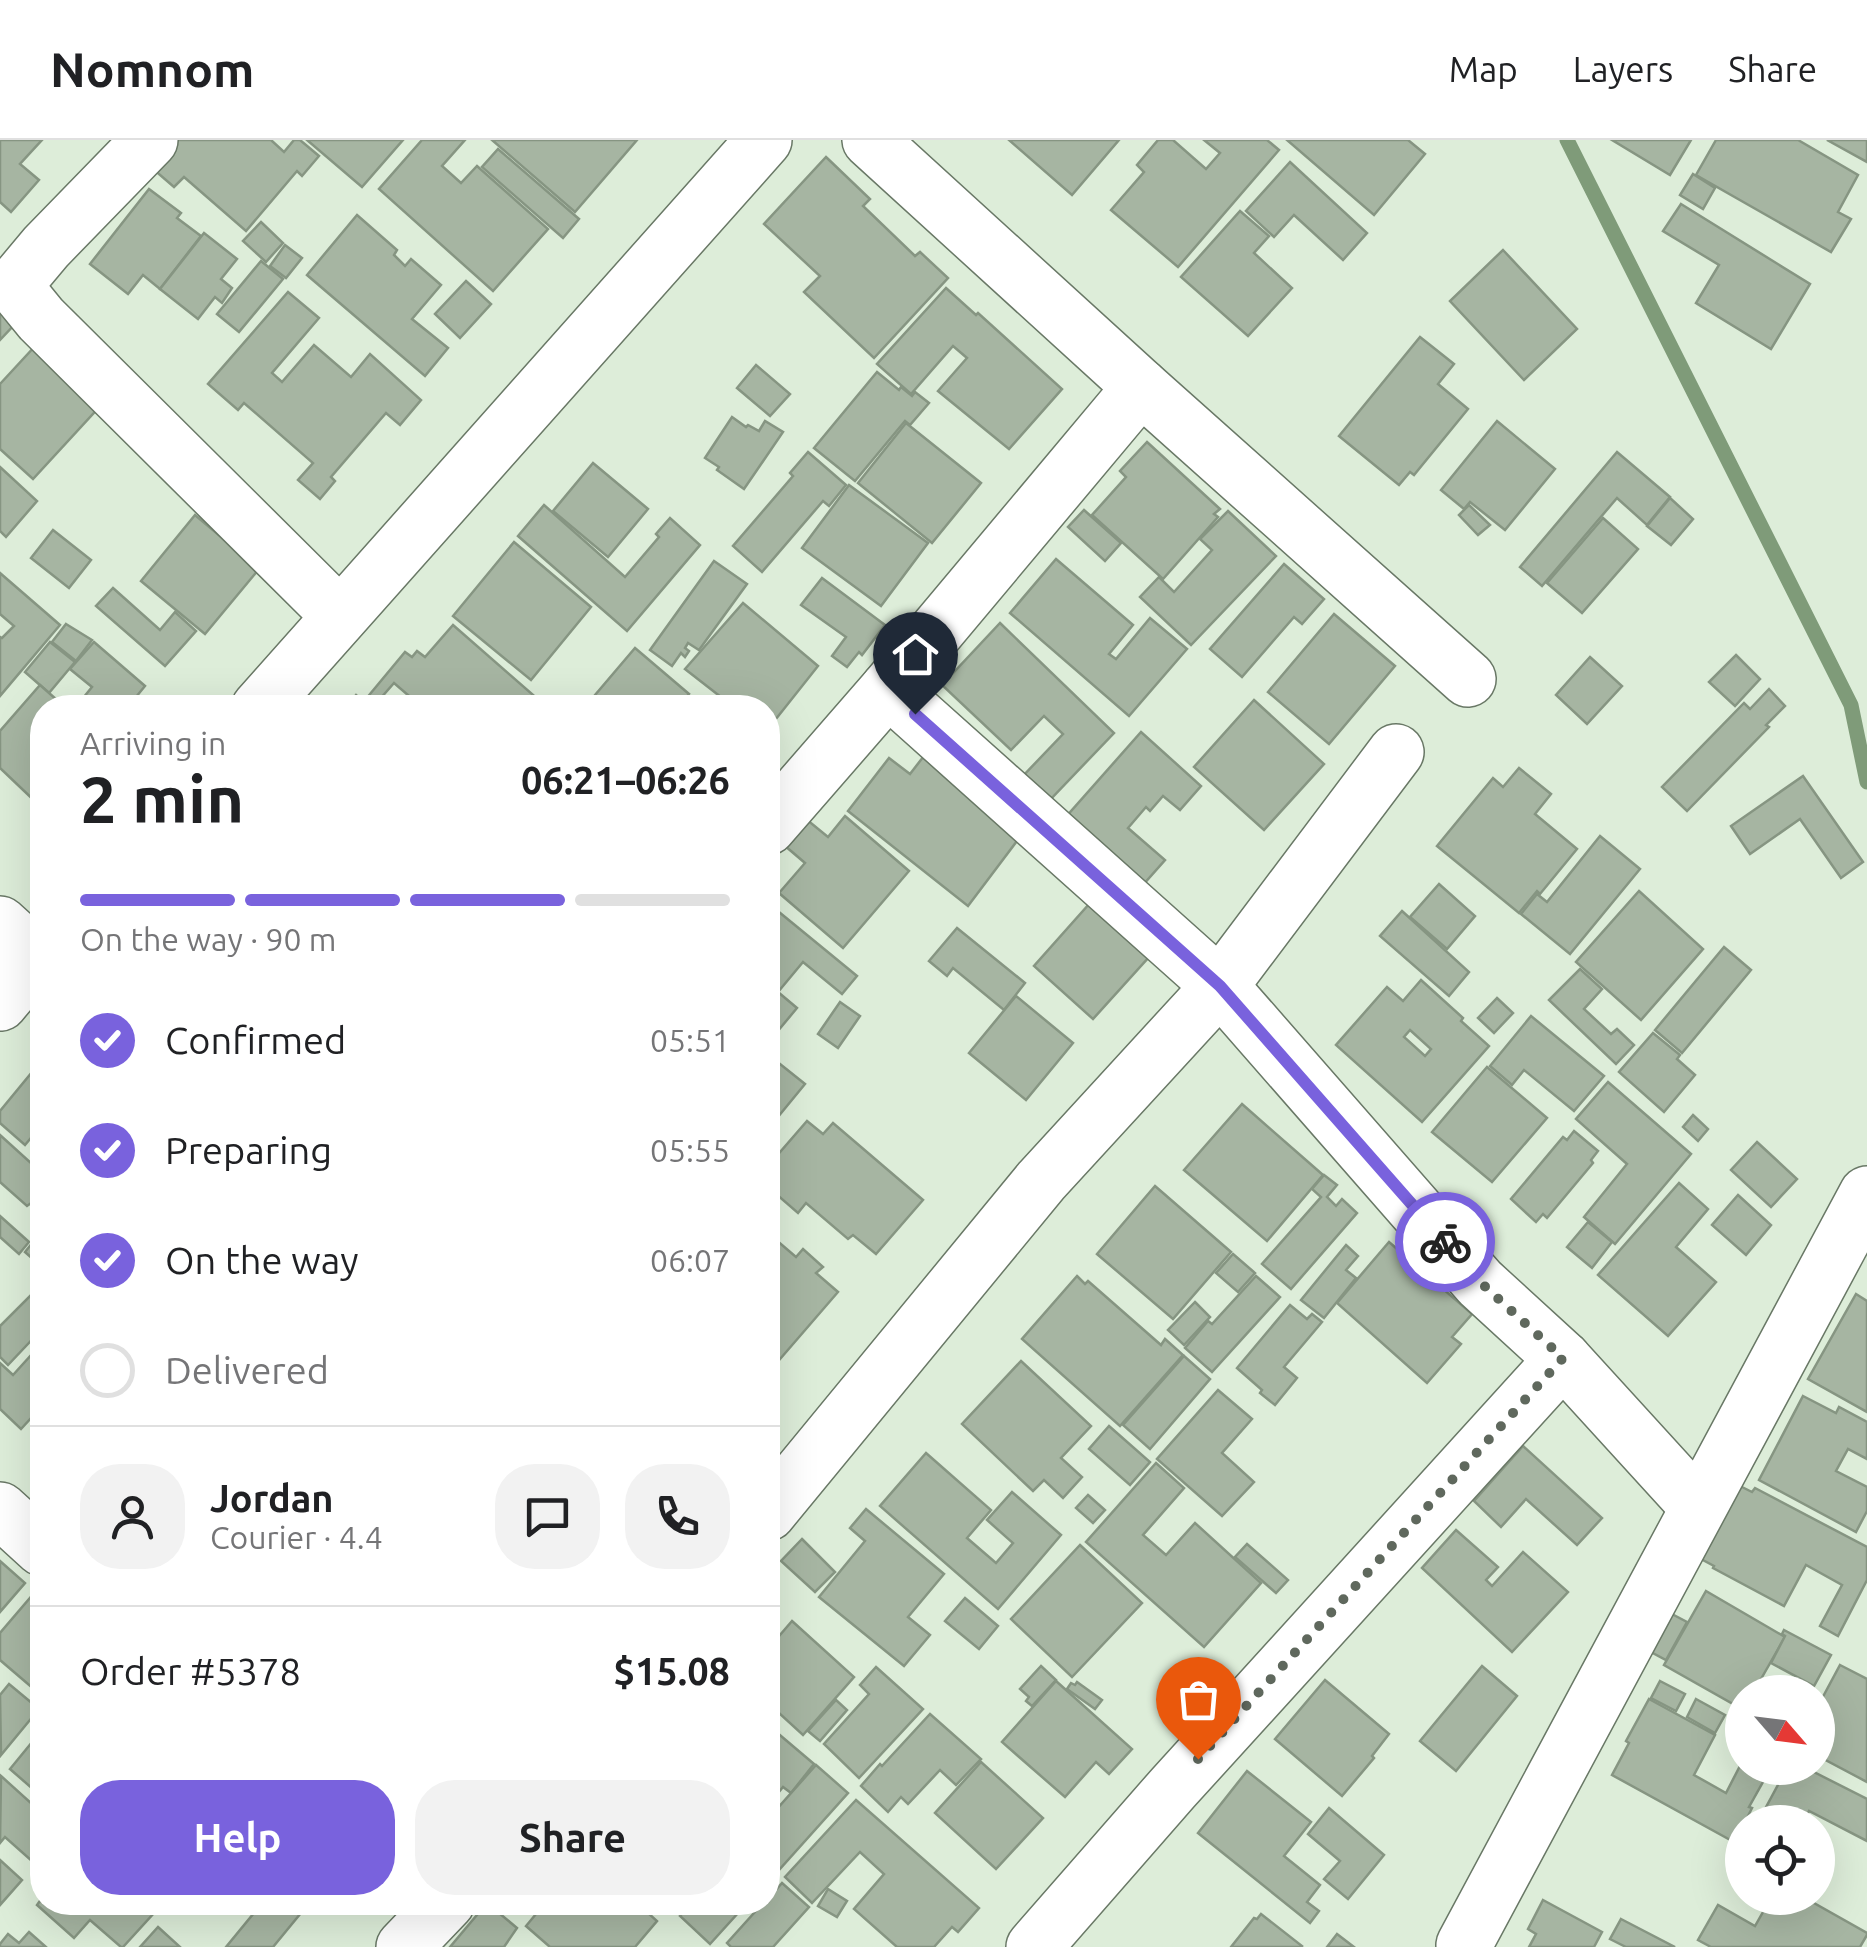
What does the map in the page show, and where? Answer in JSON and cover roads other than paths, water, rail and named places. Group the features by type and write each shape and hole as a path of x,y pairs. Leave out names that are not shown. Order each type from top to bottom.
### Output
{"street":[{"path":"150,140 9,286 340,616"},
{"path":"270,695 764,140"},
{"path":"870,140 1468,679"},
{"path":"780,813 1142,388"},
{"path":"888,689 1220,986 1480,1282 1563,1358 1698,1507"},
{"path":"780,1497 1040,1180 1220,986 1396,752"},
{"path":"0,1004 30,951"},
{"path":"1464,1945 1867,1194"},
{"path":"1034,1947 1172,1788 1563,1358"},
{"path":"0,1510 30,1537"},
{"path":"404,1947 434,1915"}],"waterway":[{"path":"1567,140 1851,705 1867,782"}]}
